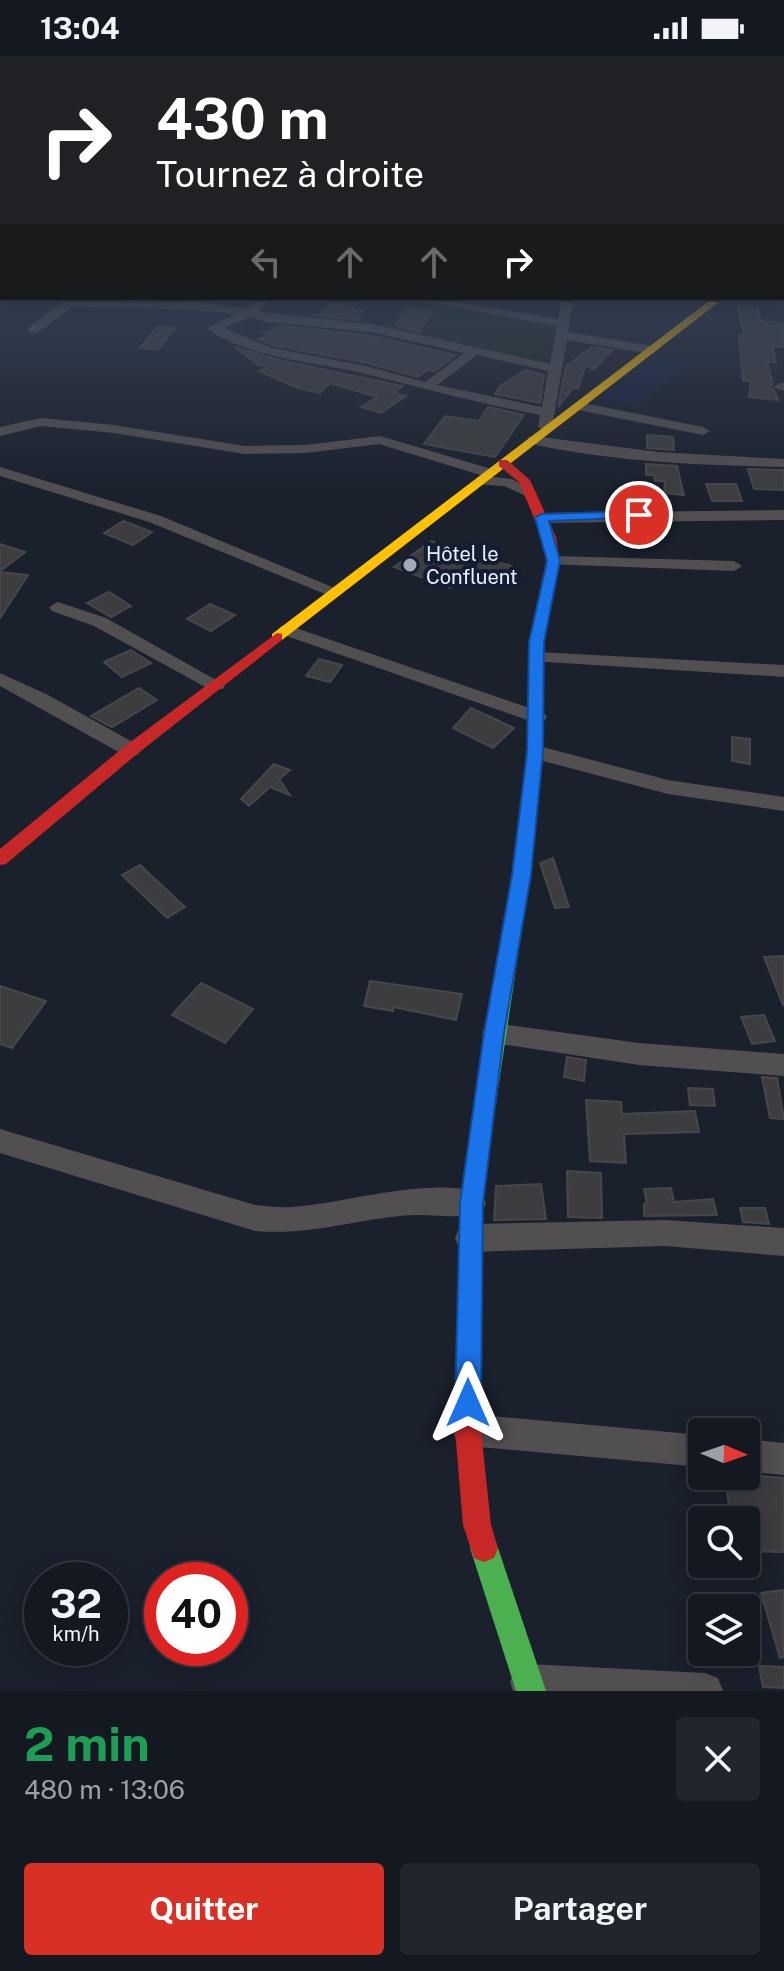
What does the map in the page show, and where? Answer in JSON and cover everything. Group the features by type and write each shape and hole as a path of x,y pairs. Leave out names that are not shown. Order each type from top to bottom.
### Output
{"street":[{"path":"255,345 464,397 547,412"},
{"path":"445,345 555,369"},
{"path":"538,436 547,412 559,345"},
{"path":"632,345 652,350"},
{"path":"0,859 131,750 658,345"},
{"path":"428,386 473,352"},
{"path":"578,406 703,431"},
{"path":"0,432 18,425 41,422 114,429 245,450 305,449 380,440 524,480 541,518 553,561 539,627 535,752 521,875 494,1033 469,1238 468,1430 477,1525 529,1687 615,1684 705,1691"},
{"path":"538,436 630,454 784,463"},
{"path":"0,471 155,519 336,592"},
{"path":"491,472 528,492"},
{"path":"541,518 661,514 784,515"},
{"path":"553,561 734,566"},
{"path":"58,607 100,622 216,685"},
{"path":"287,630 537,717"},
{"path":"537,657 784,671"},
{"path":"0,679 131,750"},
{"path":"535,752 668,787 784,804"},
{"path":"494,1033 639,1054 784,1065"},
{"path":"0,1141 255,1218 290,1221 414,1202 472,1203"},
{"path":"469,1238 665,1233 784,1242"},
{"path":"468,1430 688,1450"},
{"path":"760,1456 784,1459"}],"shaded area":[{"path":"655,356 688,365 636,407 601,397"}],"green space":[{"path":"450,345 552,345 546,366"}],"building":[{"path":"142,345 162,345 158,350 140,348"},
{"path":"275,345 413,345 456,355 434,372 428,370 417,377 367,363"},
{"path":"740,345 784,345 772,347 776,362 767,362 773,384 770,388 775,391 778,400 749,397 751,381 743,381"},
{"path":"235,347 283,361 403,386 394,393 406,396 381,413 361,407 377,397 330,383 320,393 298,388 259,371 268,367 257,364"},
{"path":"592,347 612,350 594,369 585,366 578,389 573,388 558,407 566,366"},
{"path":"525,370 544,375 540,403 495,394 500,386"},
{"path":"488,407 524,415 495,457 424,444 445,416 479,421"},
{"path":"647,435 673,437 674,450 647,448"},
{"path":"646,464 677,466 684,495 664,493 665,481 655,481 654,475 646,475"},
{"path":"748,469 784,470 784,490 754,489"},
{"path":"706,484 736,484 742,501 712,501"},
{"path":"123,521 152,532 133,545 104,533"},
{"path":"432,541 469,560 473,556 512,566 503,579 471,571 451,588 394,567"},
{"path":"0,544 25,552 0,571"},
{"path":"0,572 28,575 0,618"},
{"path":"109,592 131,606 111,617 87,603"},
{"path":"210,604 235,615 211,631 187,619"},
{"path":"131,650 151,663 122,677 104,662"},
{"path":"319,659 342,665 330,682 306,676"},
{"path":"139,688 157,700 112,727 91,716"},
{"path":"471,708 514,728 493,748 453,728"},
{"path":"732,737 750,739 750,764 732,761"},
{"path":"274,764 290,770 279,779 290,795 270,787 249,806 241,799"},
{"path":"553,858 569,907 555,908 540,863"},
{"path":"140,865 185,907 167,918 122,875"},
{"path":"784,956 784,1004 783,1005 764,957"},
{"path":"370,981 462,994 456,1020 393,1007 393,1011 364,1006"},
{"path":"201,983 253,1009 225,1043 172,1015"},
{"path":"0,986 46,1001 12,1048 0,1044"},
{"path":"764,1015 775,1041 752,1044 741,1017"},
{"path":"567,1057 586,1060 584,1081 564,1077"},
{"path":"762,1077 777,1078 784,1119 770,1118"},
{"path":"688,1088 713,1089 715,1106 690,1105"},
{"path":"586,1100 621,1102 622,1114 695,1111 699,1132 624,1134 626,1163 590,1161"},
{"path":"567,1171 601,1173 602,1218 568,1217"},
{"path":"541,1184 546,1219 494,1220 496,1186"},
{"path":"671,1188 674,1202 713,1199 717,1215 644,1216 644,1204 647,1203 644,1189"},
{"path":"740,1208 765,1208 769,1224 743,1222"},
{"path":"760,1476 784,1478 784,1552 760,1551 760,1506 729,1506 727,1490 760,1490"},
{"path":"784,1590 784,1657 780,1658 761,1593"},
{"path":"759,1666 784,1667 784,1688 763,1687"}],"traffic: fast":[{"path":"482,1123 521,875 535,751"},
{"path":"484,1548 531,1691"}],"traffic: slow":[{"path":"277,637 657,345"}],"traffic: jam":[{"path":"503,463 524,480 549,537 553,561 537,642 535,751"},
{"path":"0,859 131,750 277,637"},
{"path":"482,1123 472,1203 468,1430 477,1525 484,1548"}],"place":[{"name":"Hôtel le Confluent","path":"410,565"}],"route":[{"path":"468,1403 472,1203 494,1033 521,875 535,752 537,642 553,561 549,537 541,518 639,515"}]}
